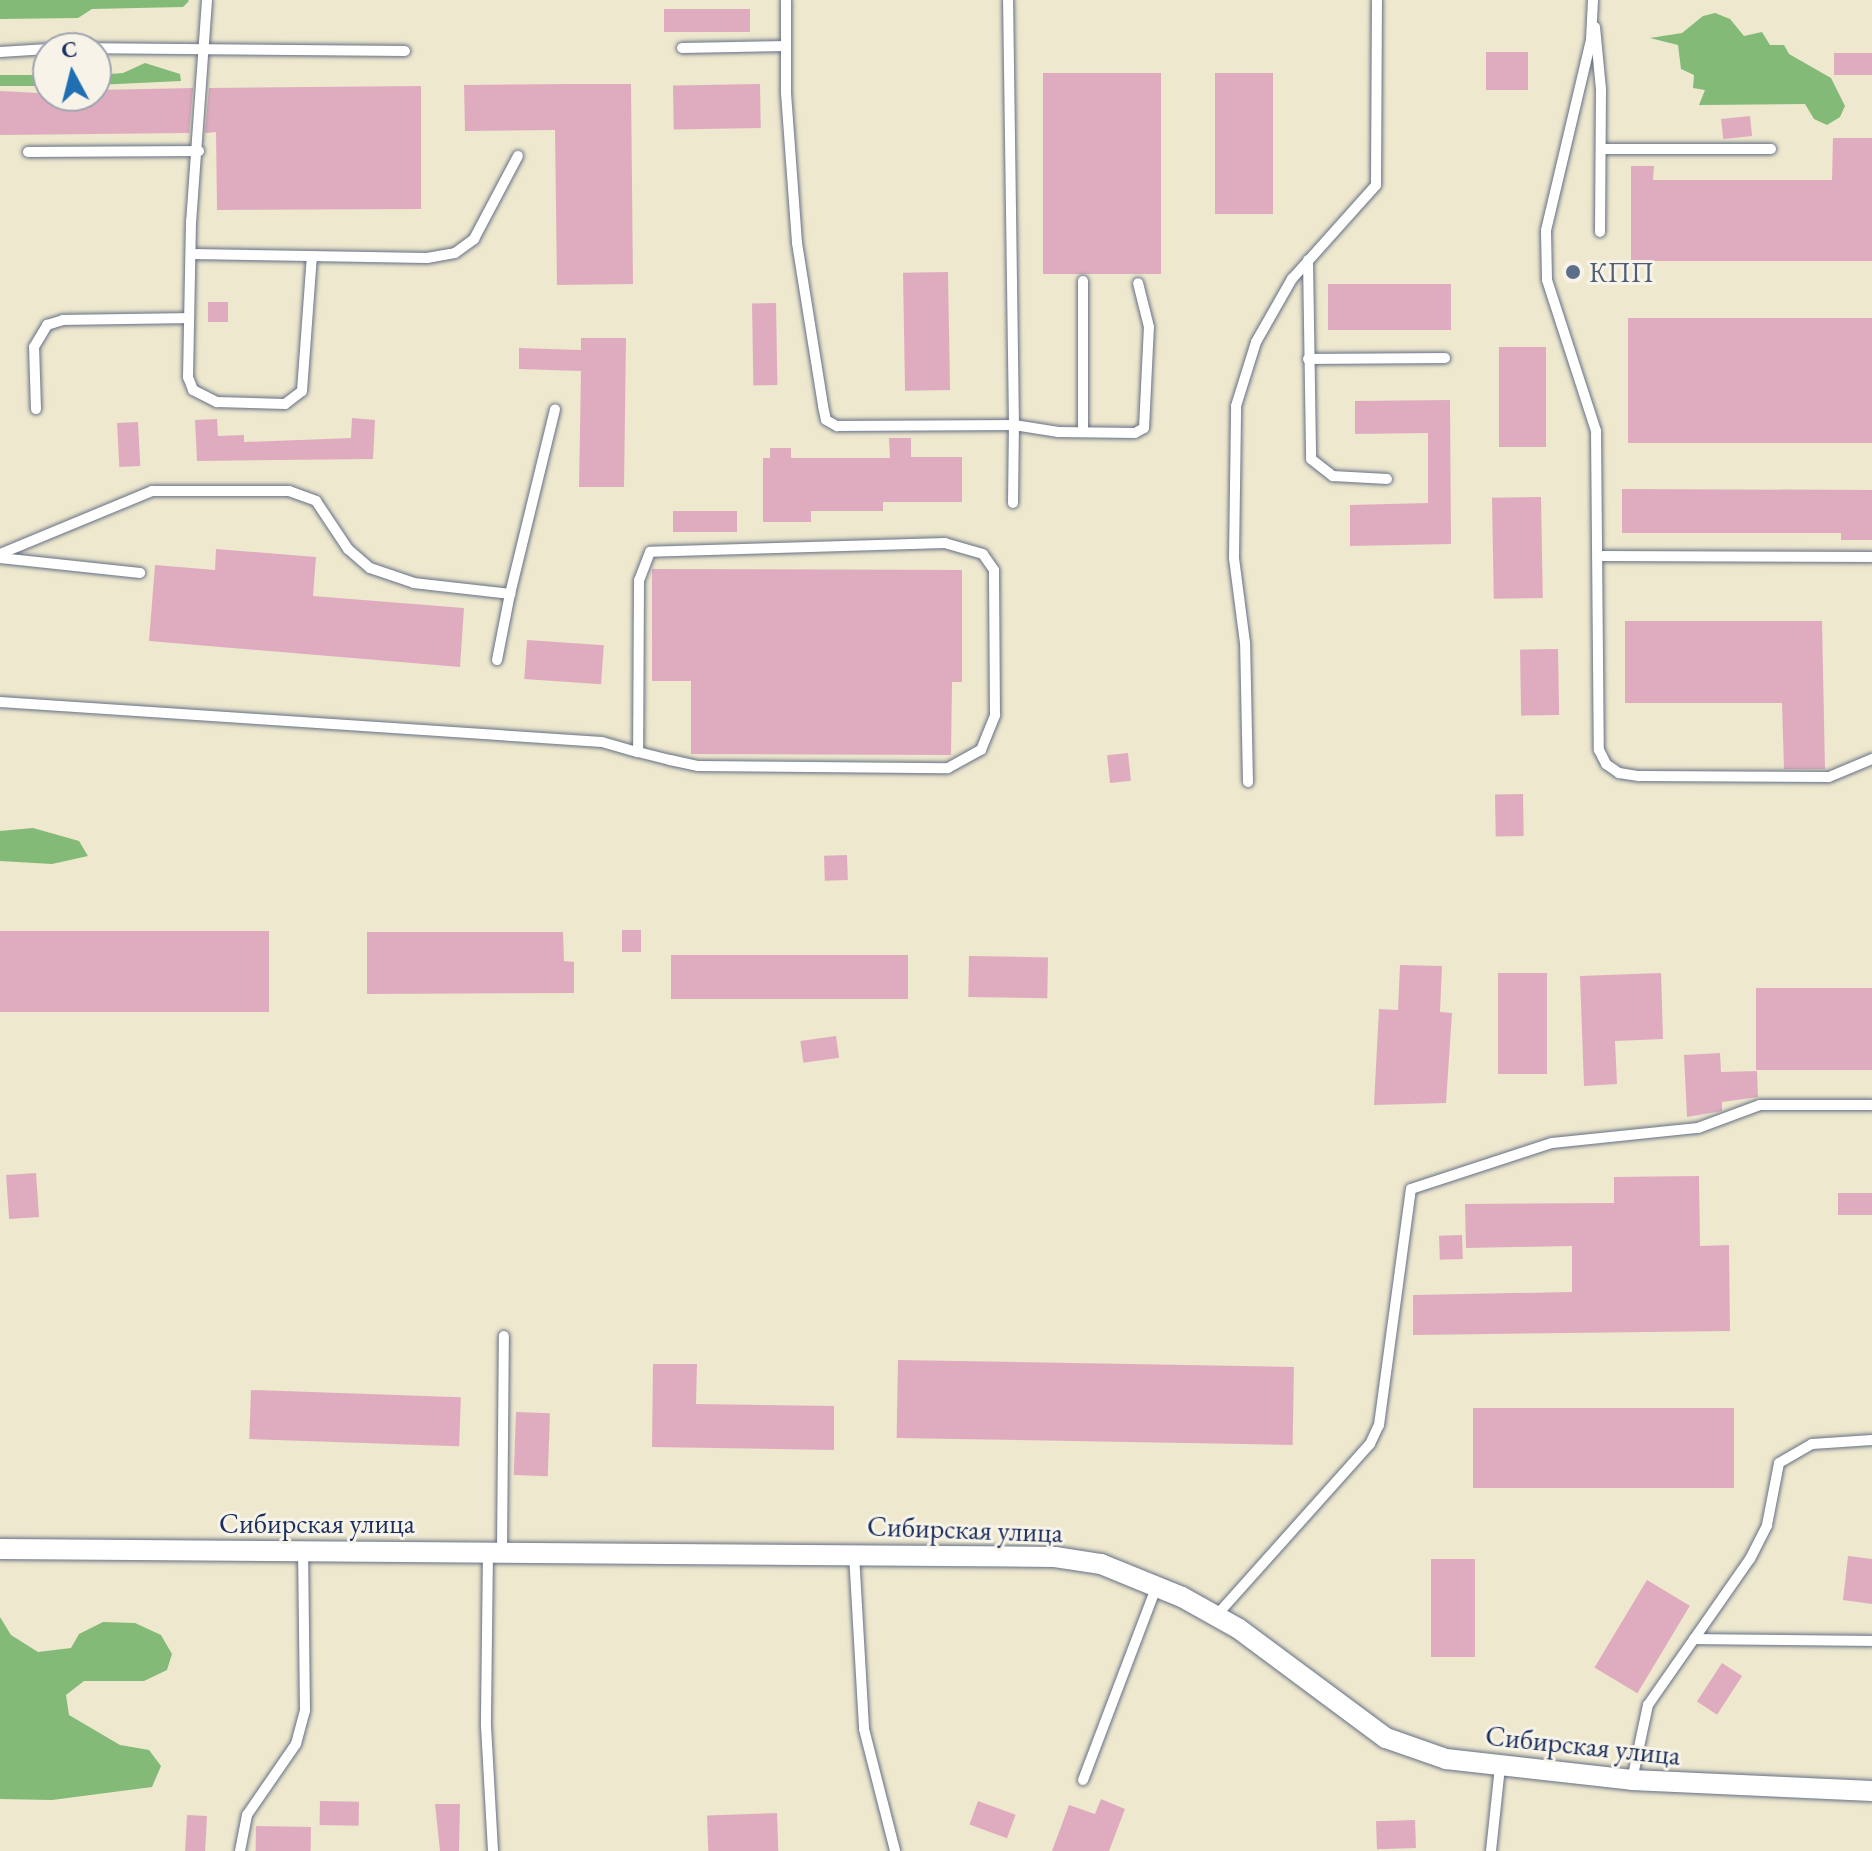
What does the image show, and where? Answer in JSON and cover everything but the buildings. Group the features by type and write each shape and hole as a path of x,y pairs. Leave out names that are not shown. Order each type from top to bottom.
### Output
{"street":[{"name":"Сибирская улица","path":"0,1549 1055,1557 1101,1564 1157,1585 1216,1616 1386,1738 1446,1759 1632,1780 1872,1791"}],"lane":[{"path":"207,0 191,254 189,318 193,390 217,402 294,400 306,382 312,256"},
{"path":"786,0 797,243 826,420 837,426 1014,425 1083,432 1135,433 1144,428 1149,327 1138,283"},
{"path":"1008,0 1013,503"},
{"path":"1248,782 1245,643 1234,558 1233,422 1256,342 1308,260 1376,185 1377,0"},
{"path":"1593,0 1601,89 1600,232"},
{"path":"1593,17 1546,231 1553,303 1596,431 1600,556 1599,750 1606,764 1619,773 1639,776 1829,777 1872,759"},
{"path":"682,48 786,46"},
{"path":"112,48 405,51"},
{"path":"0,52 32,50"},
{"path":"1601,149 1771,149"},
{"path":"28,152 199,151"},
{"path":"191,254 427,258 455,253 474,239 518,156"},
{"path":"1308,260 1311,459 1333,476 1387,479"},
{"path":"1083,281 1083,432"},
{"path":"36,409 34,347 47,325 63,320 189,318"},
{"path":"1308,359 1445,358"},
{"path":"497,660 555,409"},
{"path":"0,556 152,491 289,491 316,501 348,549 370,568 414,583 510,594"},
{"path":"0,702 602,742 638,752 698,766 948,768 965,763 981,750 995,715 994,570 983,554 945,543 665,548 650,552 639,580 638,752"},
{"path":"0,556 140,573"},
{"path":"1600,556 1872,557"},
{"path":"1216,1616 1370,1444 1379,1425 1411,1189 1552,1143 1698,1128 1760,1105 1872,1105"},
{"path":"493,1851 486,1741 504,1336"},
{"path":"1632,1780 1648,1705 1767,1525 1779,1463 1812,1444 1872,1440"},
{"path":"240,1851 247,1815 296,1744 305,1711 303,1551"},
{"path":"854,1554 864,1729 895,1851"},
{"path":"1083,1780 1157,1585"},
{"path":"1694,1639 1872,1641"},
{"path":"1491,1851 1500,1767"}],"green space":[{"path":"0,0 189,1 183,7 92,9 78,18 0,19"},
{"path":"1715,13 1730,19 1744,36 1762,32 1770,45 1784,45 1789,54 1831,78 1845,106 1840,117 1827,125 1814,119 1805,104 1699,105 1705,90 1693,88 1694,75 1681,69 1678,45 1650,38 1682,33 1703,16"},
{"path":"145,63 180,74 181,81 112,84 112,74 123,73"},
{"path":"0,75 32,75 32,86 0,86"},
{"path":"33,828 79,841 88,856 52,864 0,861 0,831"},
{"path":"0,1617 11,1635 38,1652 71,1648 79,1634 103,1622 135,1623 161,1635 172,1654 167,1670 144,1681 84,1681 66,1695 69,1715 120,1745 149,1750 161,1766 152,1787 52,1800 0,1799"}],"place":[{"name":"КПП","path":"1573,272"}]}
